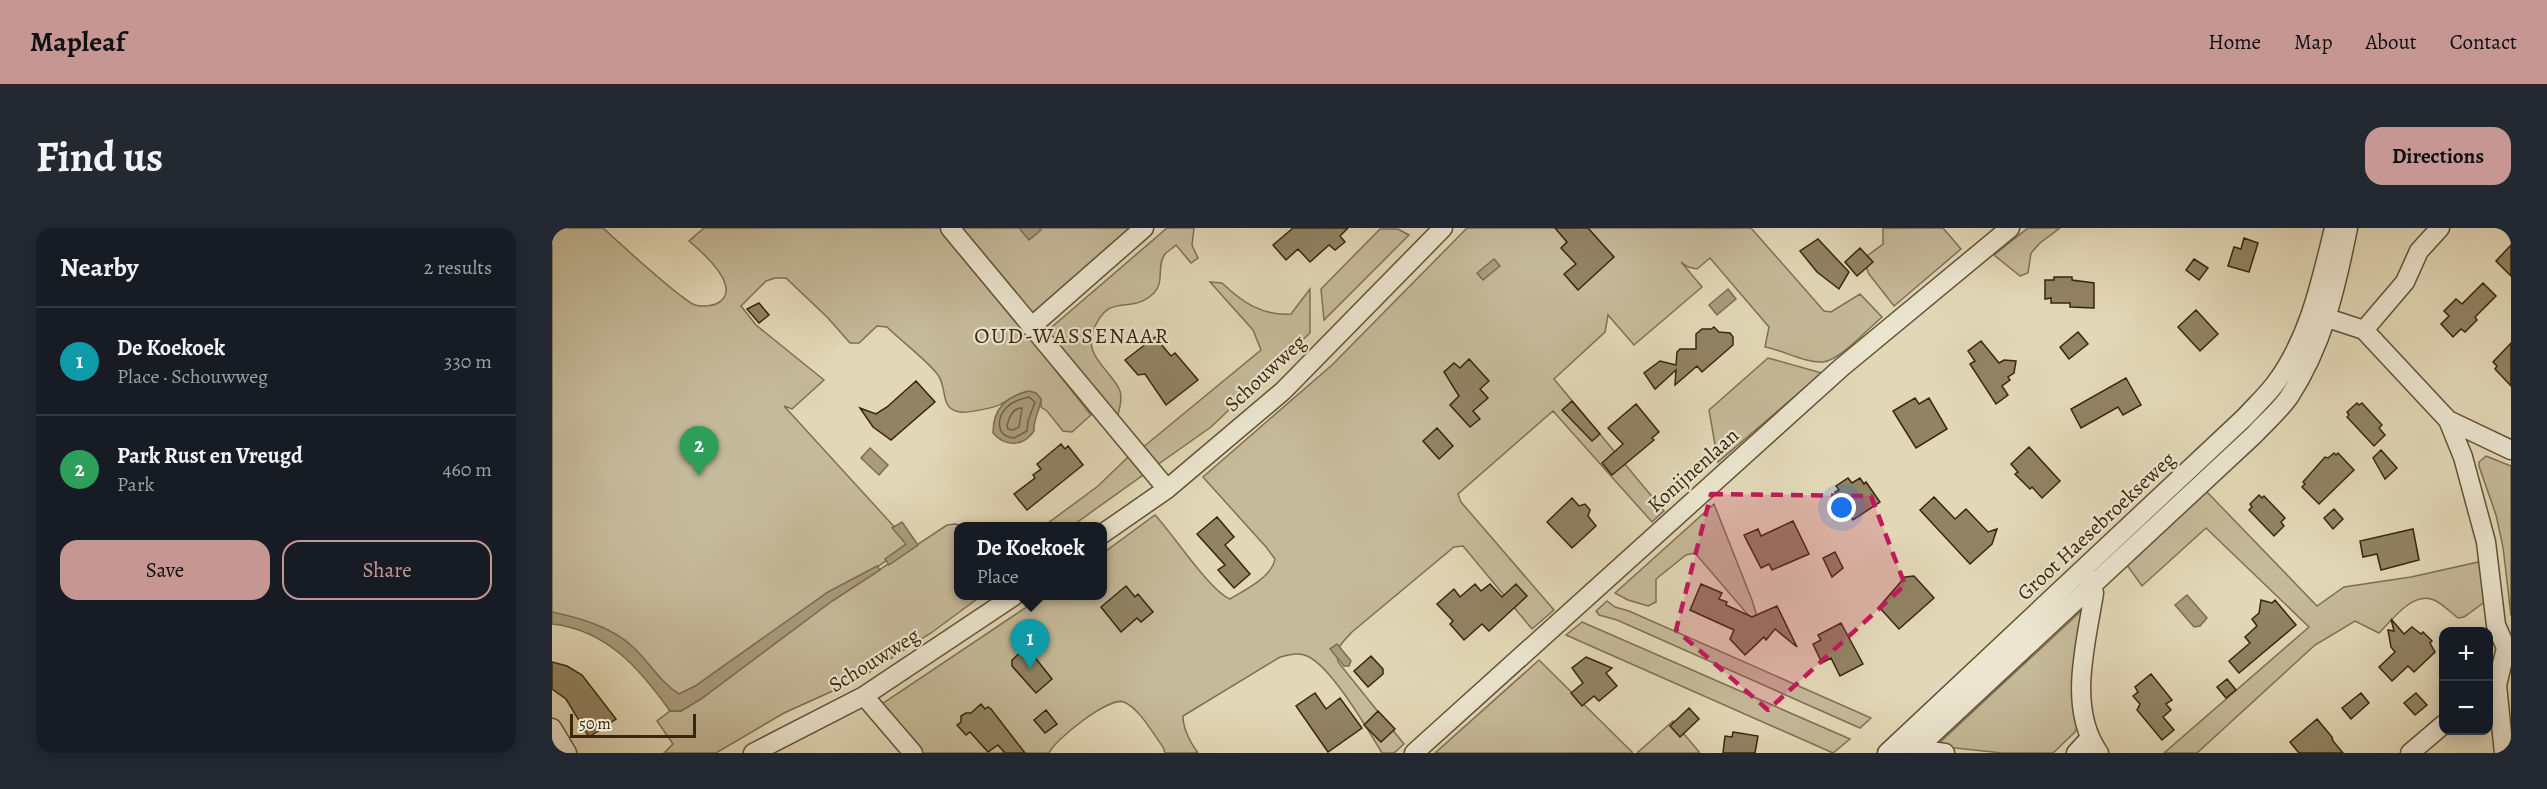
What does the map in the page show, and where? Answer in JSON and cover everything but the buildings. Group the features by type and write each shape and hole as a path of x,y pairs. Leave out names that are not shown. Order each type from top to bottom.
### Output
{"street":[{"path":"950,228 1167,489"},
{"path":"1031,327 1144,228"},
{"name":"Schouwweg","path":"1107,531 1167,489 1283,391 1443,228"},
{"name":"Konijnenlaan","path":"1414,753 1842,367 2010,228"},
{"path":"2319,315 2334,228"},
{"path":"2319,315 2336,288 2348,228"},
{"path":"2364,330 2405,282 2419,251 2440,228"},
{"path":"2319,315 2364,330 2448,420 2463,457 2486,542 2496,625 2509,648 2493,688 2504,753"},
{"name":"Groot Haesebroekseweg","path":"1903,750 2087,577 2244,418 2275,385 2319,315"},
{"path":"2448,420 2511,450"},
{"path":"2076,753 2094,746 2082,710 2081,687 2094,593 2087,577"},
{"name":"Schouwweg","path":"753,753 864,696 1008,600"},
{"path":"864,696 913,753"},
{"path":"552,728 567,753"},
{"path":"2410,753 2439,728"},
{"path":"1903,750 1945,753"}],"highlighted area":[{"path":"1711,494 1871,496 1905,585 1768,710 1676,630"}],"shaded area":[{"path":"552,228 603,228 676,292 693,304 704,306 718,303 725,296 726,288 718,270 689,241 704,228 943,228 1091,415 1072,432 1063,431 1041,407 1041,399 1031,392 1021,393 998,406 987,409 964,412 953,410 946,403 938,375 887,327 877,326 859,343 850,343 828,318 786,278 766,281 741,306 756,325 824,380 792,409 784,406 910,544 684,702 630,653 552,616"},
{"path":"956,228 1130,228 1036,311 1025,314"},
{"path":"1167,228 1194,228 1192,245 1198,258 1191,263 1176,245 1162,259 1159,284 1154,293 1145,300 1113,307 1106,311 1099,318 1093,331 1091,340 1095,356 1121,394 1117,418 1046,338 1053,326"},
{"path":"1467,228 1751,228 1824,311 1831,312 1860,294 1882,317 1845,350 1823,362 1808,360 1765,347 1769,327 1710,258 1697,269 1681,262 1702,287 1634,345 1608,315 1605,332 1554,379 1664,511 1652,522 1553,411 1458,494 1461,502 1554,610 1532,629 1463,546 1454,547 1352,632 1339,649 1338,662 1404,744 1394,753 1382,753 1327,672 1307,656 1297,654 1280,657 1183,716 1188,736 1198,753 1165,753 1146,722 1135,710 1124,702 1117,702 1083,720 1049,753 922,753 882,704 1037,600 1107,600 1107,550 1155,515 1202,574 1230,599 1269,572 1275,559 1203,477 1332,365"},
{"path":"1883,228 1943,228 1961,249 1894,306 1869,274 1863,259 1883,244"},
{"path":"2028,228 2060,228 2031,253 2028,273 2020,276 1994,255"},
{"path":"1380,229 1398,229 1409,235 1324,320 1321,289"},
{"path":"1210,282 1222,283 1253,306 1281,314 1291,314 1310,289 1310,333 1211,427 1157,465 1142,448 1261,350 1253,330"},
{"path":"1768,358 1822,373 1718,462 1709,410"},
{"path":"2486,456 2511,466 2511,616 2503,547 2496,515 2479,466 2479,462"},
{"path":"1128,457 1143,475 1078,522 1049,522 1098,486"},
{"path":"2207,492 2317,606 2344,587 2411,577 2483,561 2486,601 2464,617 2458,618 2434,600 2426,598 2418,600 2404,608 2379,633 2355,621 2315,645 2197,753 2164,753 2309,627 2206,528 2142,586 2127,565 2202,493"},
{"path":"1714,504 1752,600 1761,630 1695,553 1686,555 1656,579 1656,602 1648,606 1615,593"},
{"path":"954,524 954,600 976,600 931,633 857,680 784,713 716,753 664,753 673,744 657,721 670,711 681,711 701,699 832,601 947,525"},
{"path":"2091,596 2073,666 2072,685 2077,727 2075,732 2053,753 2002,753 1936,746 2080,612 2081,605"},
{"path":"1607,601 1615,607 1629,611 1871,718 1860,728 1617,620 1599,615 1596,611"},
{"path":"1582,622 1850,739 1833,753 1566,635"},
{"path":"1539,660 1633,753 1435,753"},
{"path":"1673,721 1700,753 1637,753"}],"water":[{"path":"1019,228 1038,228 1041,230 1029,240"},
{"path":"1494,259 1500,266 1483,280 1477,273"},
{"path":"1728,289 1736,299 1717,315 1709,305"},
{"path":"1029,391 1036,393 1041,399 1034,431 1025,440 1019,442 1003,441 993,433 998,410 1008,400"},
{"path":"870,448 888,465 879,475 861,458"},
{"path":"902,522 918,545 889,565 885,559 906,544 892,528"},
{"path":"877,566 880,570 832,601 701,699 681,711 670,711 634,667 606,643 572,628 552,624 552,612 584,620 606,629 633,647 666,684 679,694 695,686 828,592"},
{"path":"2187,595 2207,618 2200,626 2194,627 2175,605"},
{"path":"1337,644 1351,661 1349,666 1344,666 1330,649"}],"place":[{"name":"Park Rust en Vreugd","path":"699,476"},
{"name":"De Koekoek","path":"1030,669"}],"district":[{"name":"OUD-WASSENAAR","path":"1072,336"}]}
